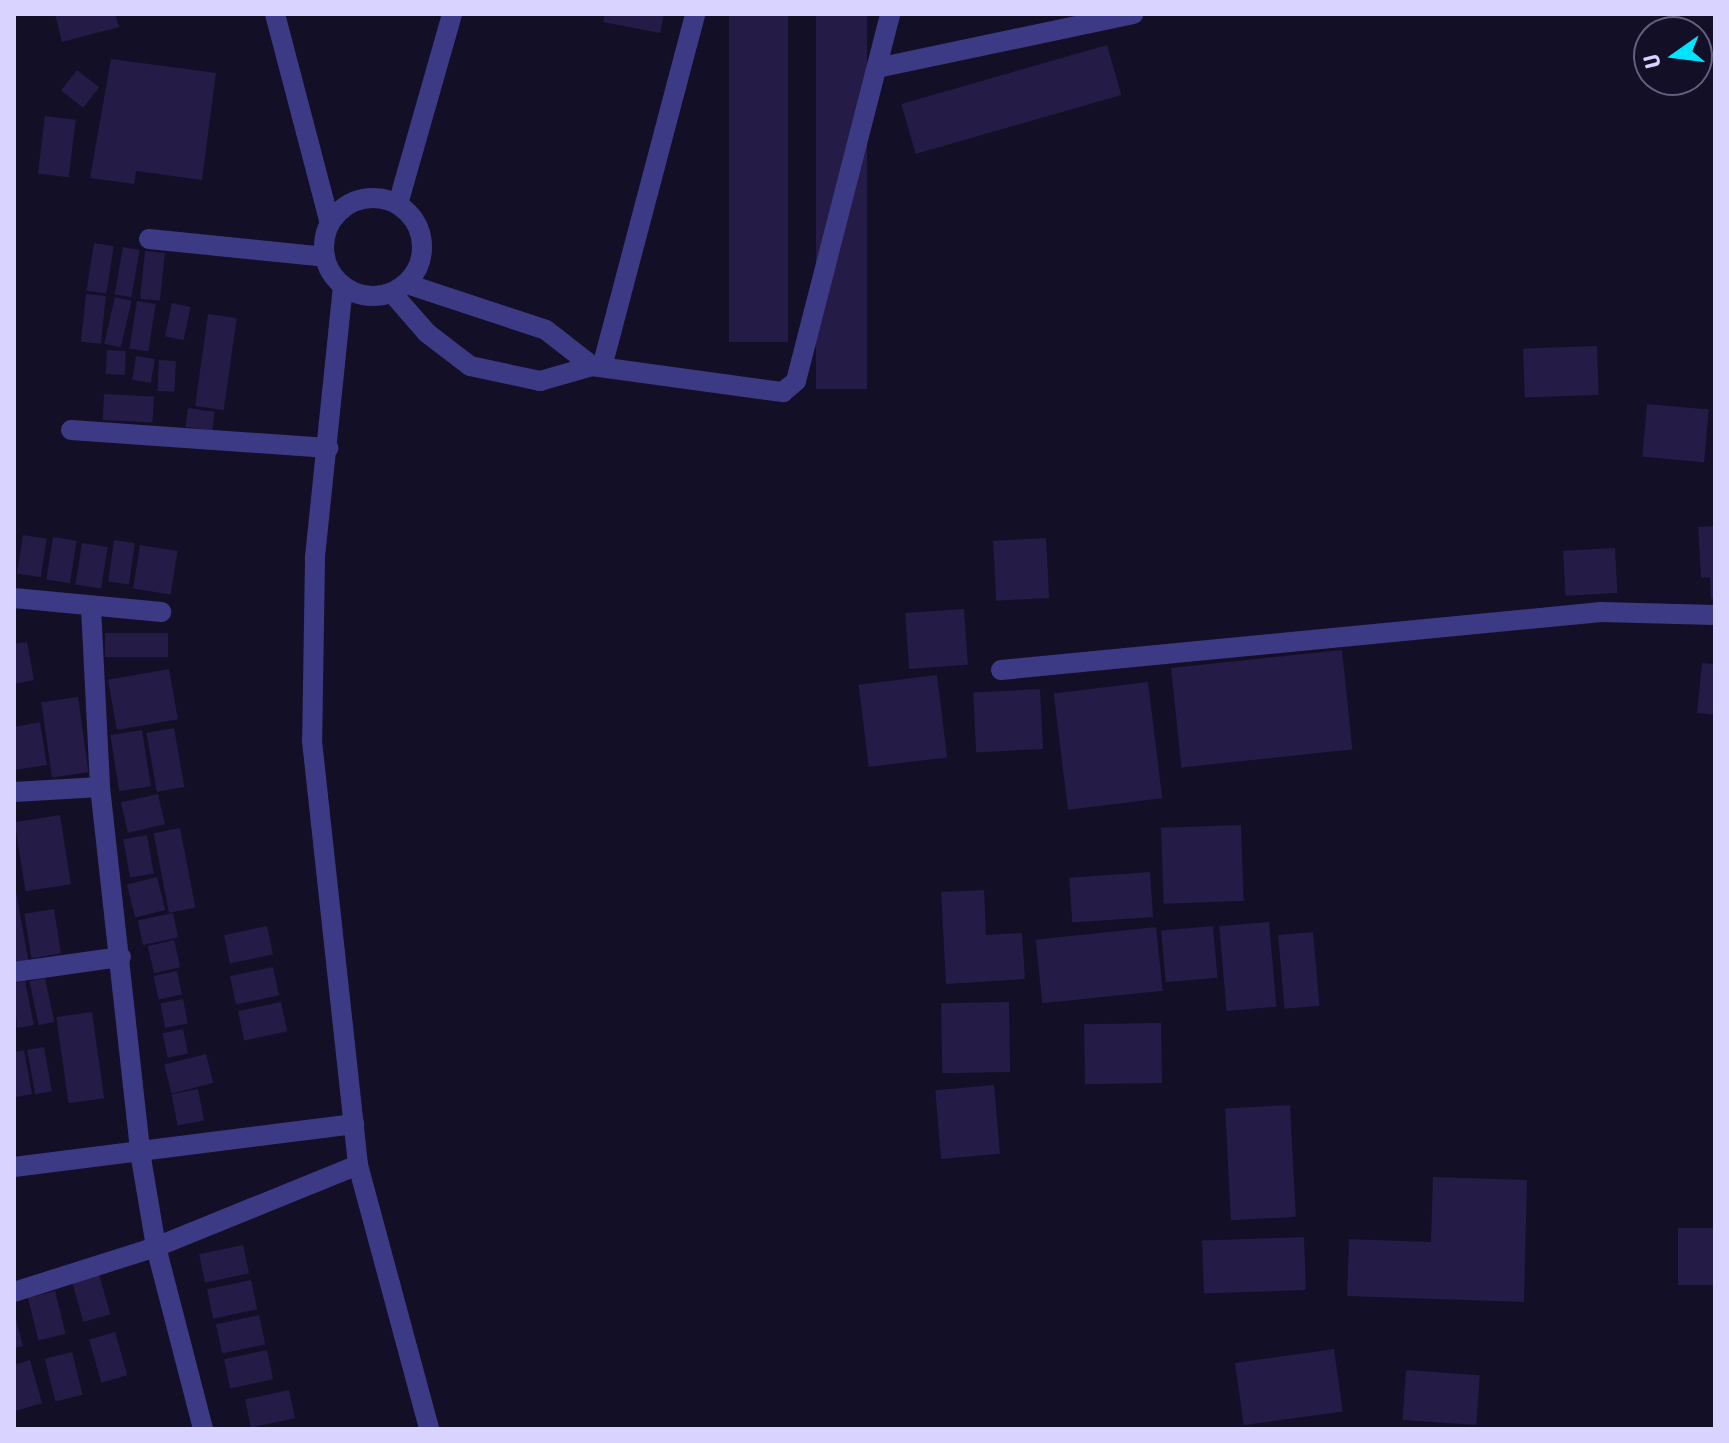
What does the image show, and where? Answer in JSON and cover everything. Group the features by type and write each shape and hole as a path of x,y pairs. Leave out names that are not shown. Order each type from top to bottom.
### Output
{"street":[{"path":"275,14 330,223 325,257 343,286 358,294 400,288 546,330 597,367"},
{"path":"398,204 452,14"},
{"path":"597,367 695,14"},
{"path":"400,288 427,333 470,366 540,381 597,367 774,393 796,381 890,14"},
{"path":"877,68 1133,14"},
{"path":"330,223 354,201 371,197 398,204 422,236 423,254 400,288"},
{"path":"149,239 325,257"},
{"path":"343,286 315,559 312,727 358,1165 429,1429"},
{"path":"71,430 328,448"},
{"path":"14,598 91,608 161,612"},
{"path":"91,608 100,787 140,1152 156,1247 201,1429"},
{"path":"1001,670 1601,612 1715,615"},
{"path":"14,792 100,787"},
{"path":"14,972 121,957"},
{"path":"14,1167 354,1124"},
{"path":"14,1292 156,1247 358,1165"}],"building":[{"path":"55,14 115,14 119,27 62,42"},
{"path":"605,14 664,14 660,33 603,22"},
{"path":"729,14 788,14 788,342 729,342"},
{"path":"816,14 867,14 867,389 816,389"},
{"path":"1107,45 1121,95 916,154 901,104"},
{"path":"111,59 216,73 202,180 136,171 134,184 90,178"},
{"path":"77,70 99,87 83,108 61,90"},
{"path":"45,116 76,120 69,177 38,174"},
{"path":"94,243 114,246 106,294 86,290"},
{"path":"123,247 140,250 131,297 115,294"},
{"path":"145,251 165,253 160,301 140,299"},
{"path":"86,294 106,296 101,344 81,342"},
{"path":"115,297 132,301 121,348 104,344"},
{"path":"137,301 156,304 148,351 129,348"},
{"path":"172,303 191,307 184,340 165,336"},
{"path":"208,314 237,318 224,410 195,406"},
{"path":"1597,346 1599,395 1525,398 1523,349"},
{"path":"107,350 126,351 125,375 106,374"},
{"path":"136,356 155,359 151,383 132,380"},
{"path":"159,360 176,361 174,392 157,391"},
{"path":"104,394 154,397 153,423 103,420"},
{"path":"1647,404 1709,409 1704,462 1642,457"},
{"path":"188,408 215,412 212,431 185,427"},
{"path":"1715,526 1715,599 1711,599 1710,577 1701,578 1698,527"},
{"path":"23,535 47,539 41,577 17,574"},
{"path":"53,537 77,541 70,583 46,579"},
{"path":"1046,538 1049,598 996,601 993,541"},
{"path":"114,540 135,543 129,585 108,582"},
{"path":"82,543 108,547 101,589 75,584"},
{"path":"140,545 178,551 171,594 133,588"},
{"path":"1615,548 1617,593 1565,596 1563,551"},
{"path":"964,609 968,665 909,669 905,613"},
{"path":"105,633 168,633 168,657 105,657"},
{"path":"27,642 34,680 14,684 14,644"},
{"path":"1342,650 1352,749 1181,767 1171,668"},
{"path":"1702,663 1715,664 1715,715 1697,713"},
{"path":"169,669 178,719 117,730 108,680"},
{"path":"937,675 947,757 869,767 859,685"},
{"path":"1148,682 1162,798 1068,810 1054,694"},
{"path":"1040,689 1043,749 976,752 973,693"},
{"path":"78,697 89,772 52,777 41,702"},
{"path":"40,722 47,765 14,770 14,727"},
{"path":"174,728 184,787 157,792 146,733"},
{"path":"142,730 151,786 119,791 110,735"},
{"path":"158,794 165,824 128,833 121,803"},
{"path":"60,815 71,884 26,891 15,822"},
{"path":"1241,825 1244,901 1164,904 1161,828"},
{"path":"180,828 195,908 169,913 153,833"},
{"path":"147,835 154,873 130,878 123,839"},
{"path":"1150,872 1153,917 1072,923 1069,878"},
{"path":"157,877 165,910 135,917 127,884"},
{"path":"14,880 29,964 14,966"},
{"path":"984,890 986,935 1022,933 1025,979 946,984 941,892"},
{"path":"54,909 61,953 31,958 24,914"},
{"path":"173,913 178,937 143,945 138,920"},
{"path":"1269,922 1276,1007 1227,1011 1219,926"},
{"path":"267,926 273,954 230,964 224,935"},
{"path":"1213,926 1218,978 1166,982 1161,931"},
{"path":"1156,927 1163,991 1042,1003 1036,940"},
{"path":"1313,932 1319,1006 1285,1009 1278,935"},
{"path":"174,940 180,967 154,973 148,946"},
{"path":"273,967 279,995 236,1005 230,976"},
{"path":"177,971 182,994 159,999 154,976"},
{"path":"45,978 54,1022 39,1025 29,981"},
{"path":"25,981 34,1025 17,1028 14,983"},
{"path":"183,999 188,1024 165,1028 160,1003"},
{"path":"281,1002 287,1031 244,1040 238,1011"},
{"path":"1009,1002 1010,1072 942,1073 941,1003"},
{"path":"92,1012 104,1098 68,1103 56,1017"},
{"path":"1161,1023 1162,1083 1085,1084 1084,1024"},
{"path":"183,1029 188,1053 168,1058 162,1033"},
{"path":"44,1047 52,1091 35,1094 27,1050"},
{"path":"24,1050 32,1094 16,1097 14,1052"},
{"path":"206,1054 213,1083 172,1094 164,1064"},
{"path":"994,1085 1000,1154 941,1159 935,1090"},
{"path":"198,1089 204,1120 178,1126 171,1094"},
{"path":"1290,1105 1296,1217 1231,1220 1225,1108"},
{"path":"1433,1177 1527,1180 1524,1302 1347,1296 1349,1239 1431,1242"},
{"path":"1678,1228 1715,1228 1715,1285 1678,1285"},
{"path":"1304,1237 1306,1290 1204,1294 1202,1241"},
{"path":"243,1245 249,1273 205,1283 199,1254"},
{"path":"98,1271 110,1314 83,1322 71,1279"},
{"path":"251,1280 257,1309 213,1319 207,1289"},
{"path":"55,1291 66,1334 38,1340 28,1298"},
{"path":"259,1315 265,1344 222,1353 216,1324"},
{"path":"14,1317 23,1346 14,1348"},
{"path":"115,1332 127,1375 101,1383 89,1339"},
{"path":"1334,1349 1343,1411 1244,1425 1235,1363"},
{"path":"267,1350 273,1379 230,1388 224,1359"},
{"path":"72,1352 83,1395 55,1401 45,1359"},
{"path":"30,1360 42,1403 15,1411 14,1365"},
{"path":"1406,1370 1480,1375 1476,1425 1403,1420"},
{"path":"289,1390 295,1418 251,1428 245,1399"}]}
